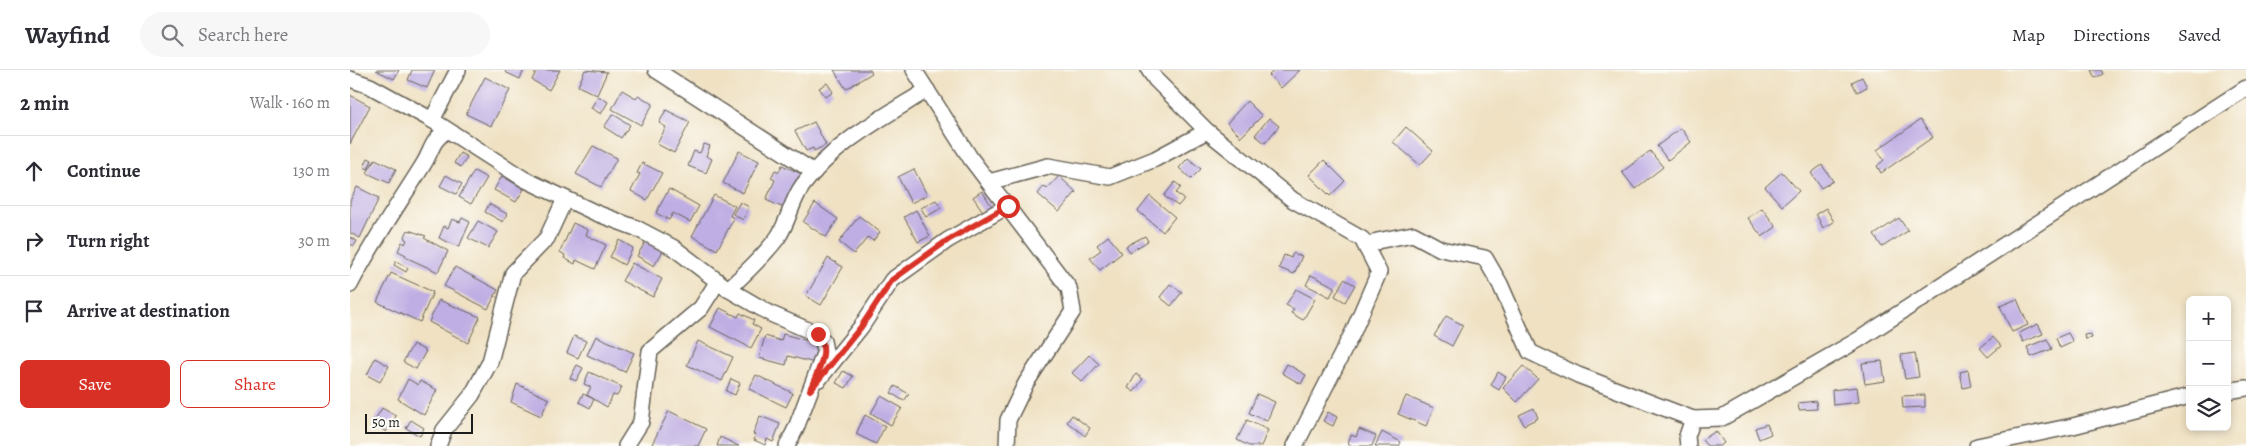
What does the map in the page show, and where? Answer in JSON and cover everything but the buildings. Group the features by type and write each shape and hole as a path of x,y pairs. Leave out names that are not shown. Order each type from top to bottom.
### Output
{"street":[{"path":"432,120 458,70"},
{"path":"656,70 814,172"},
{"path":"914,70 971,158 1069,288 1073,311 1026,383 1008,420 1006,446"},
{"path":"1149,70 1156,80 1206,131 1293,200 1362,239 1379,272 1353,332 1295,446"},
{"path":"350,79 370,86 432,120 446,131 524,179 565,199 636,228 666,244 723,285 771,314 818,334 823,341 824,351 787,446"},
{"path":"1367,249 1377,240 1414,234 1442,249 1485,258 1500,284 1530,352 1578,375 1693,419 1722,418 1858,340 2246,88"},
{"path":"626,446 641,422 650,350 701,308 723,285 778,238 798,193 825,160 864,130 927,90"},
{"path":"350,285 355,262 426,161 436,138 446,131"},
{"path":"990,182 1048,166 1110,177 1155,159 1206,131"},
{"path":"438,446 444,430 472,395 490,362 513,273 547,238 565,199"},
{"path":"810,390 861,327 892,280 948,240 1008,206"},
{"path":"2231,390 2246,388"},
{"path":"1977,446 2073,426 2186,397"},
{"path":"1688,446 1687,436 1693,419"}],"route":[{"path":"818,334 823,341 824,351 810,390 861,327 892,280 948,240 1008,206"}]}
